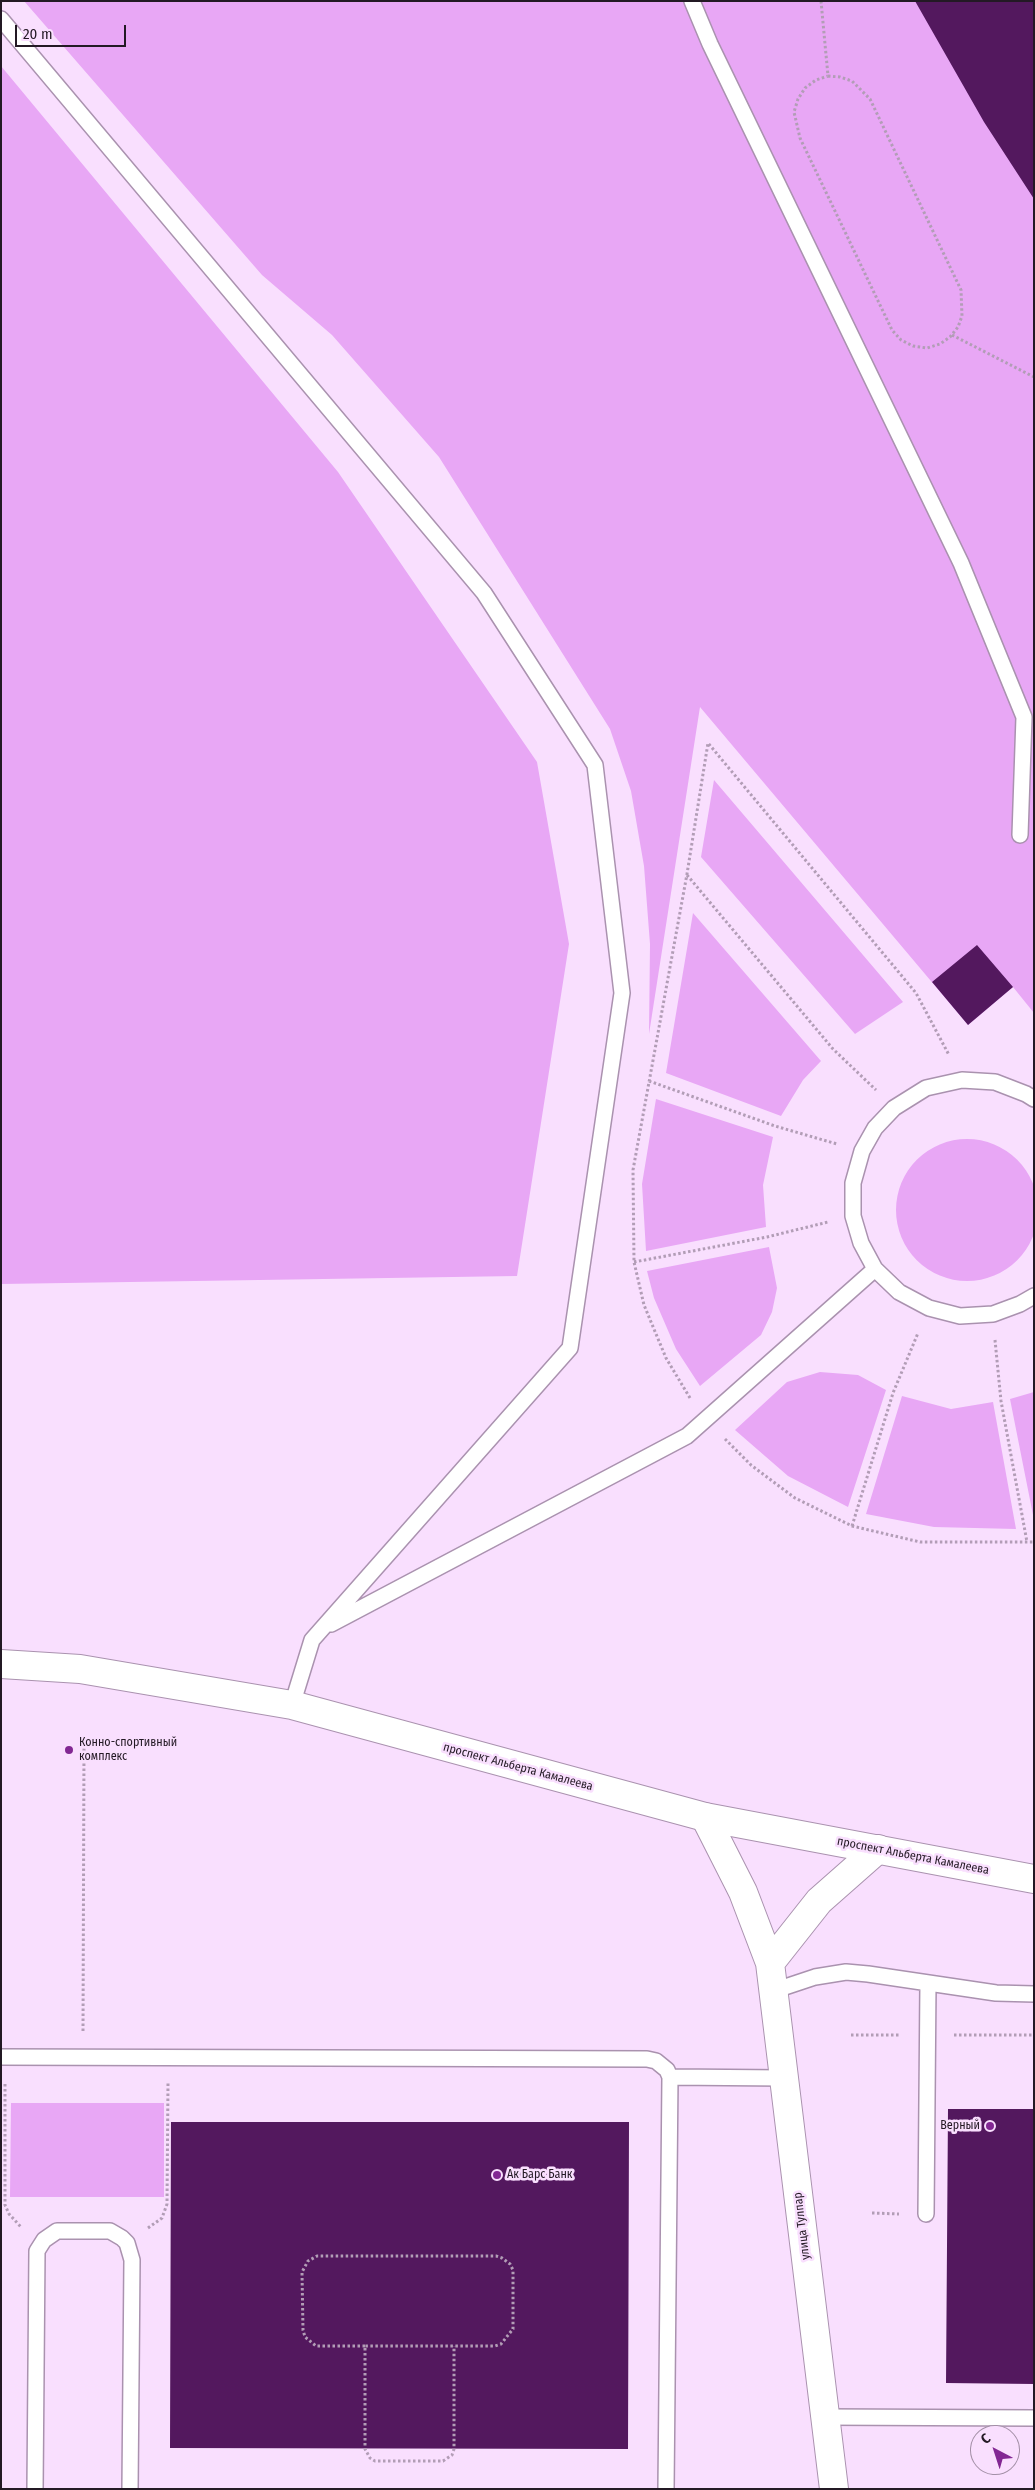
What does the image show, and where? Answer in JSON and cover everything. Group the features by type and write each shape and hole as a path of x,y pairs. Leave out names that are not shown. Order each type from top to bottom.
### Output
{"main road":[{"name":"проспект Альберта Камалеева","path":"1,1664 80,1668 292,1705 705,1818 1034,1879"},
{"name":"улица Тулпар","path":"705,1818 743,1892 770,1962 834,2489"},
{"path":"770,1962 819,1901 878,1849"}],"lane":[{"path":"692,1 710,44 961,563 1024,717 1020,835"},
{"path":"1,19 484,594 595,765 622,993 570,1348 324,1629 312,1640 292,1705"},
{"path":"1034,1099 995,1082 962,1080 926,1088 894,1108 875,1128 862,1151 853,1183 853,1216 861,1243 875,1268 899,1292 929,1308 960,1316 992,1314 1020,1304 1034,1296"},
{"path":"324,1629 687,1436 875,1268"},
{"path":"773,1991 815,1977 846,1972 996,1993 1034,1994"},
{"path":"926,2214 928,1983"},
{"path":"3,2056 647,2058 662,2065 670,2077 666,2489"},
{"path":"670,2077 784,2078"},
{"path":"35,2489 36,2259 40,2244 57,2231 110,2231 127,2243 132,2260 130,2489"},
{"path":"825,2417 1034,2418"}],"path":[{"path":"821,1 828,76"},
{"path":"828,76 840,76 852,81 870,99 961,290 962,316 952,334 940,344 927,348 914,346 901,340 884,319 796,126 794,112 798,99 806,88 816,80 828,76"},
{"path":"952,334 1034,377"},
{"path":"962,1080 916,993 708,743 687,874 633,1170 634,1262 644,1305 666,1358 688,1395 751,1465 795,1498 852,1526 920,1542 1034,1542"},
{"path":"687,874 833,1049 894,1108"},
{"path":"648,1081 775,1126 862,1151"},
{"path":"634,1262 767,1237 853,1216"},
{"path":"852,1526 893,1394 929,1308"},
{"path":"992,1314 1001,1401 1027,1542"},
{"path":"83,2057 84,1746"},
{"path":"3,2056 5,2205 14,2220 40,2244"},
{"path":"127,2243 162,2218 166,2209 168,2057"},
{"path":"317,2256 502,2258 510,2264 513,2270 513,2330 510,2335 495,2346 365,2346 316,2346 305,2337 302,2330 302,2272 308,2261 317,2256"},
{"path":"365,2346 365,2449 370,2458 375,2462 443,2462 452,2455 454,2449 454,2346"}],"shaded area":[{"path":"24,1 1034,1 1034,1013 1013,987 968,1025 700,707 649,1034 650,944 644,866 631,791 610,729 439,457 332,335 262,275"},
{"path":"1,66 338,472 537,762 569,944 517,1276 1,1284"},
{"path":"714,780 903,1002 855,1034 701,857"},
{"path":"693,913 821,1061 803,1080 781,1116 666,1073"},
{"path":"656,1099 773,1137 763,1185 766,1227 646,1251 642,1184"},
{"path":"967,1139 981,1140 994,1144 1007,1151 1017,1160 1026,1170 1033,1183 1037,1196 1037,1224 1033,1237 1026,1250 1017,1260 1007,1269 994,1276 981,1280 967,1281 953,1280 940,1276 927,1269 917,1260 908,1250 901,1237 897,1224 896,1210 897,1196 901,1183 908,1170 917,1160 927,1151 940,1144 953,1140"},
{"path":"769,1247 777,1288 772,1312 761,1335 700,1386 676,1349 654,1298 647,1271"},
{"path":"820,1372 858,1375 886,1390 848,1507 788,1476 735,1430 787,1382"},
{"path":"1034,1392 1034,1520 1010,1399"},
{"path":"902,1396 951,1409 993,1402 1016,1529 934,1527 866,1514"},
{"path":"11,2103 164,2103 164,2197 10,2197"}],"building":[{"path":"915,1 1034,1 1034,199 984,122"},
{"path":"977,945 1013,987 968,1025 932,982"},
{"path":"948,2109 1034,2109 1034,2384 946,2383"},
{"path":"171,2122 629,2122 628,2449 170,2448"}],"place":[{"name":"Конно-спортивный комплекс","path":"69,1750"},
{"name":"Верный","path":"990,2126"},
{"name":"Ак Барс Банк","path":"497,2175"}]}
